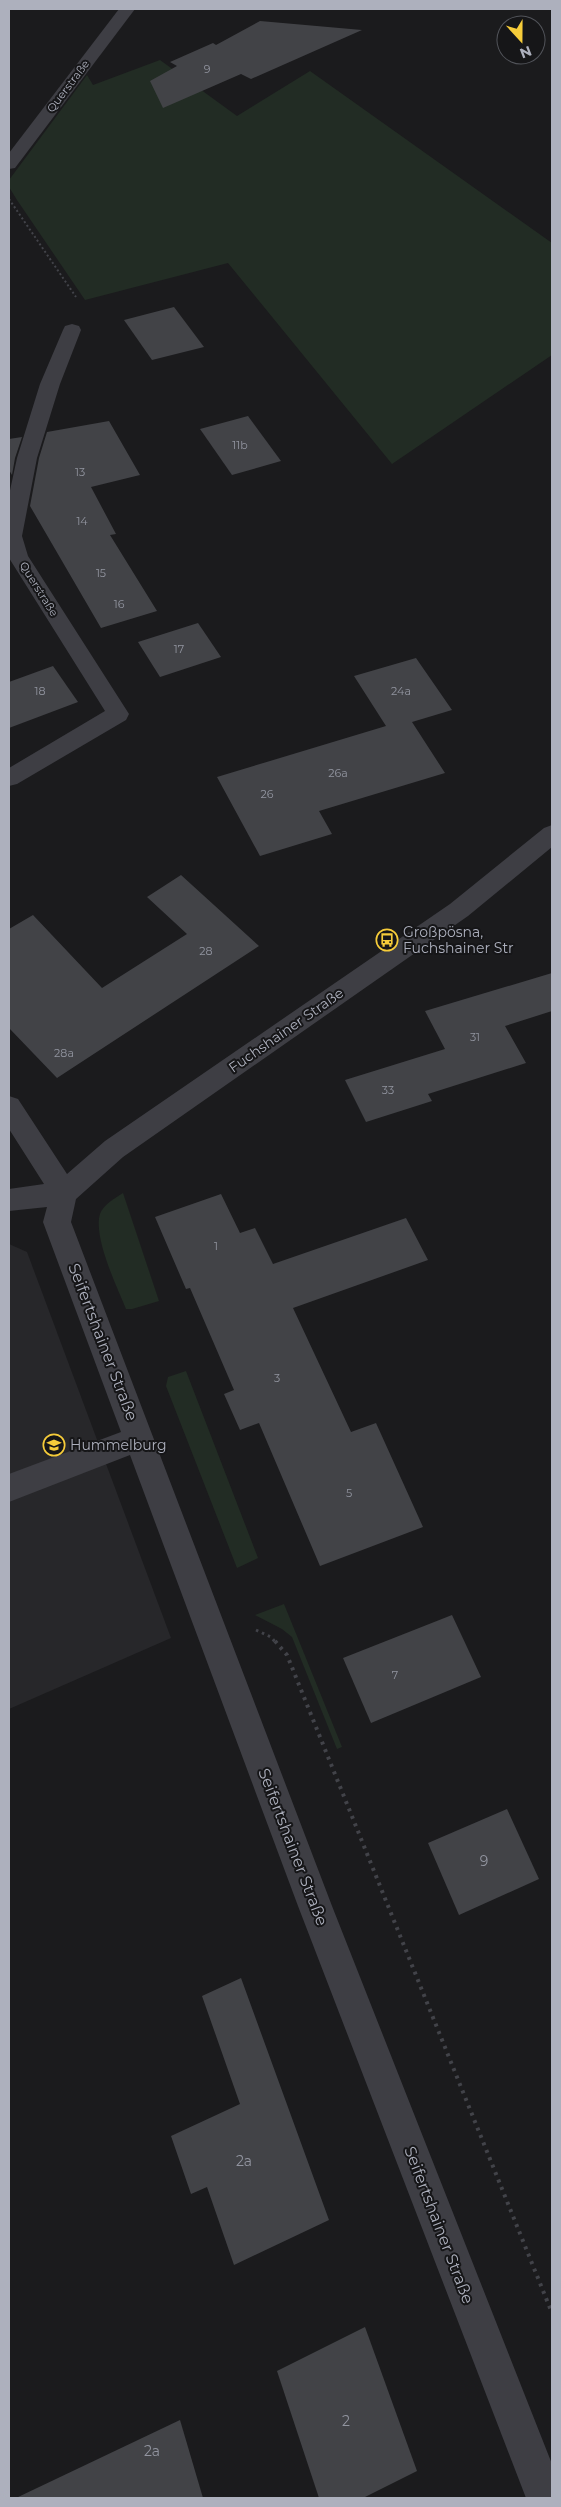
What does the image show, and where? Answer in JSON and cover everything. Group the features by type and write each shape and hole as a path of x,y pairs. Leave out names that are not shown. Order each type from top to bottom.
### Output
{"street":[{"name":"Querstraße","path":"9,164 127,9"},
{"name":"Querstraße","path":"9,778 118,714 18,556 12,536 14,517 27,458 50,384 72,330"},
{"name":"Fuchshainer Straße","path":"64,1193 114,1149 460,910 552,834"},
{"path":"9,1107 64,1193 9,1200"},
{"name":"Seifertshainer Straße","path":"64,1193 57,1222 315,1906 546,2498"},
{"path":"9,1488 140,1438"}],"path":[{"path":"9,199 83,309 72,330"},
{"path":"215,1638 252,1628 271,1637 287,1655 552,2313"}],"shaded area":[{"path":"160,60 237,116 310,71 552,243 552,355 392,464 228,263 85,300 17,200 9,187 9,180 87,75 93,85"},
{"path":"123,1193 159,1301 132,1309 126,1309 112,1275 103,1248 99,1224 100,1214 104,1208"},
{"name":"Hummelburg","path":"9,1244 27,1252 171,1638 9,1709"},
{"path":"186,1371 258,1558 237,1568 166,1386 168,1377"},
{"path":"284,1604 342,1747 337,1749 292,1637 282,1629 255,1615"}],"building":[{"path":"260,21 362,30 251,79 241,74 163,108 150,81 177,66 170,62 213,43 216,45"},
{"path":"174,307 204,347 152,360 124,320"},
{"path":"248,416 281,461 232,475 200,429"},
{"path":"109,421 140,475 91,487 116,534 110,535 157,611 101,628 30,506 39,458 47,432"},
{"path":"22,437 12,475 9,470 9,439"},
{"path":"198,623 221,657 160,677 138,642"},
{"path":"416,658 452,710 412,722 445,773 319,811 332,834 260,856 217,777 386,726 354,676"},
{"path":"53,666 78,702 9,728 9,682"},
{"path":"181,875 259,946 57,1078 9,1028 9,929 33,915 102,988 187,934 147,897"},
{"path":"552,973 552,1011 505,1026 526,1063 428,1094 432,1101 366,1122 345,1080 445,1049 425,1011"},
{"path":"221,1194 240,1233 255,1228 273,1264 406,1218 428,1260 293,1308 351,1432 376,1423 423,1527 320,1566 259,1423 240,1430 224,1394 234,1390 190,1288 186,1289 155,1217"},
{"path":"452,1615 481,1677 371,1723 343,1658"},
{"path":"507,1809 539,1879 459,1915 428,1843"},
{"path":"241,1978 329,2220 234,2265 207,2187 191,2194 171,2136 240,2104 202,1996"},
{"path":"365,2327 417,2471 363,2498 319,2498 277,2371"},
{"path":"180,2420 203,2498 16,2498"}],"place":[{"name":"Großpösna, Fuchshainer Str","path":"387,940"},
{"name":"Hummelburg","path":"54,1445"}]}
